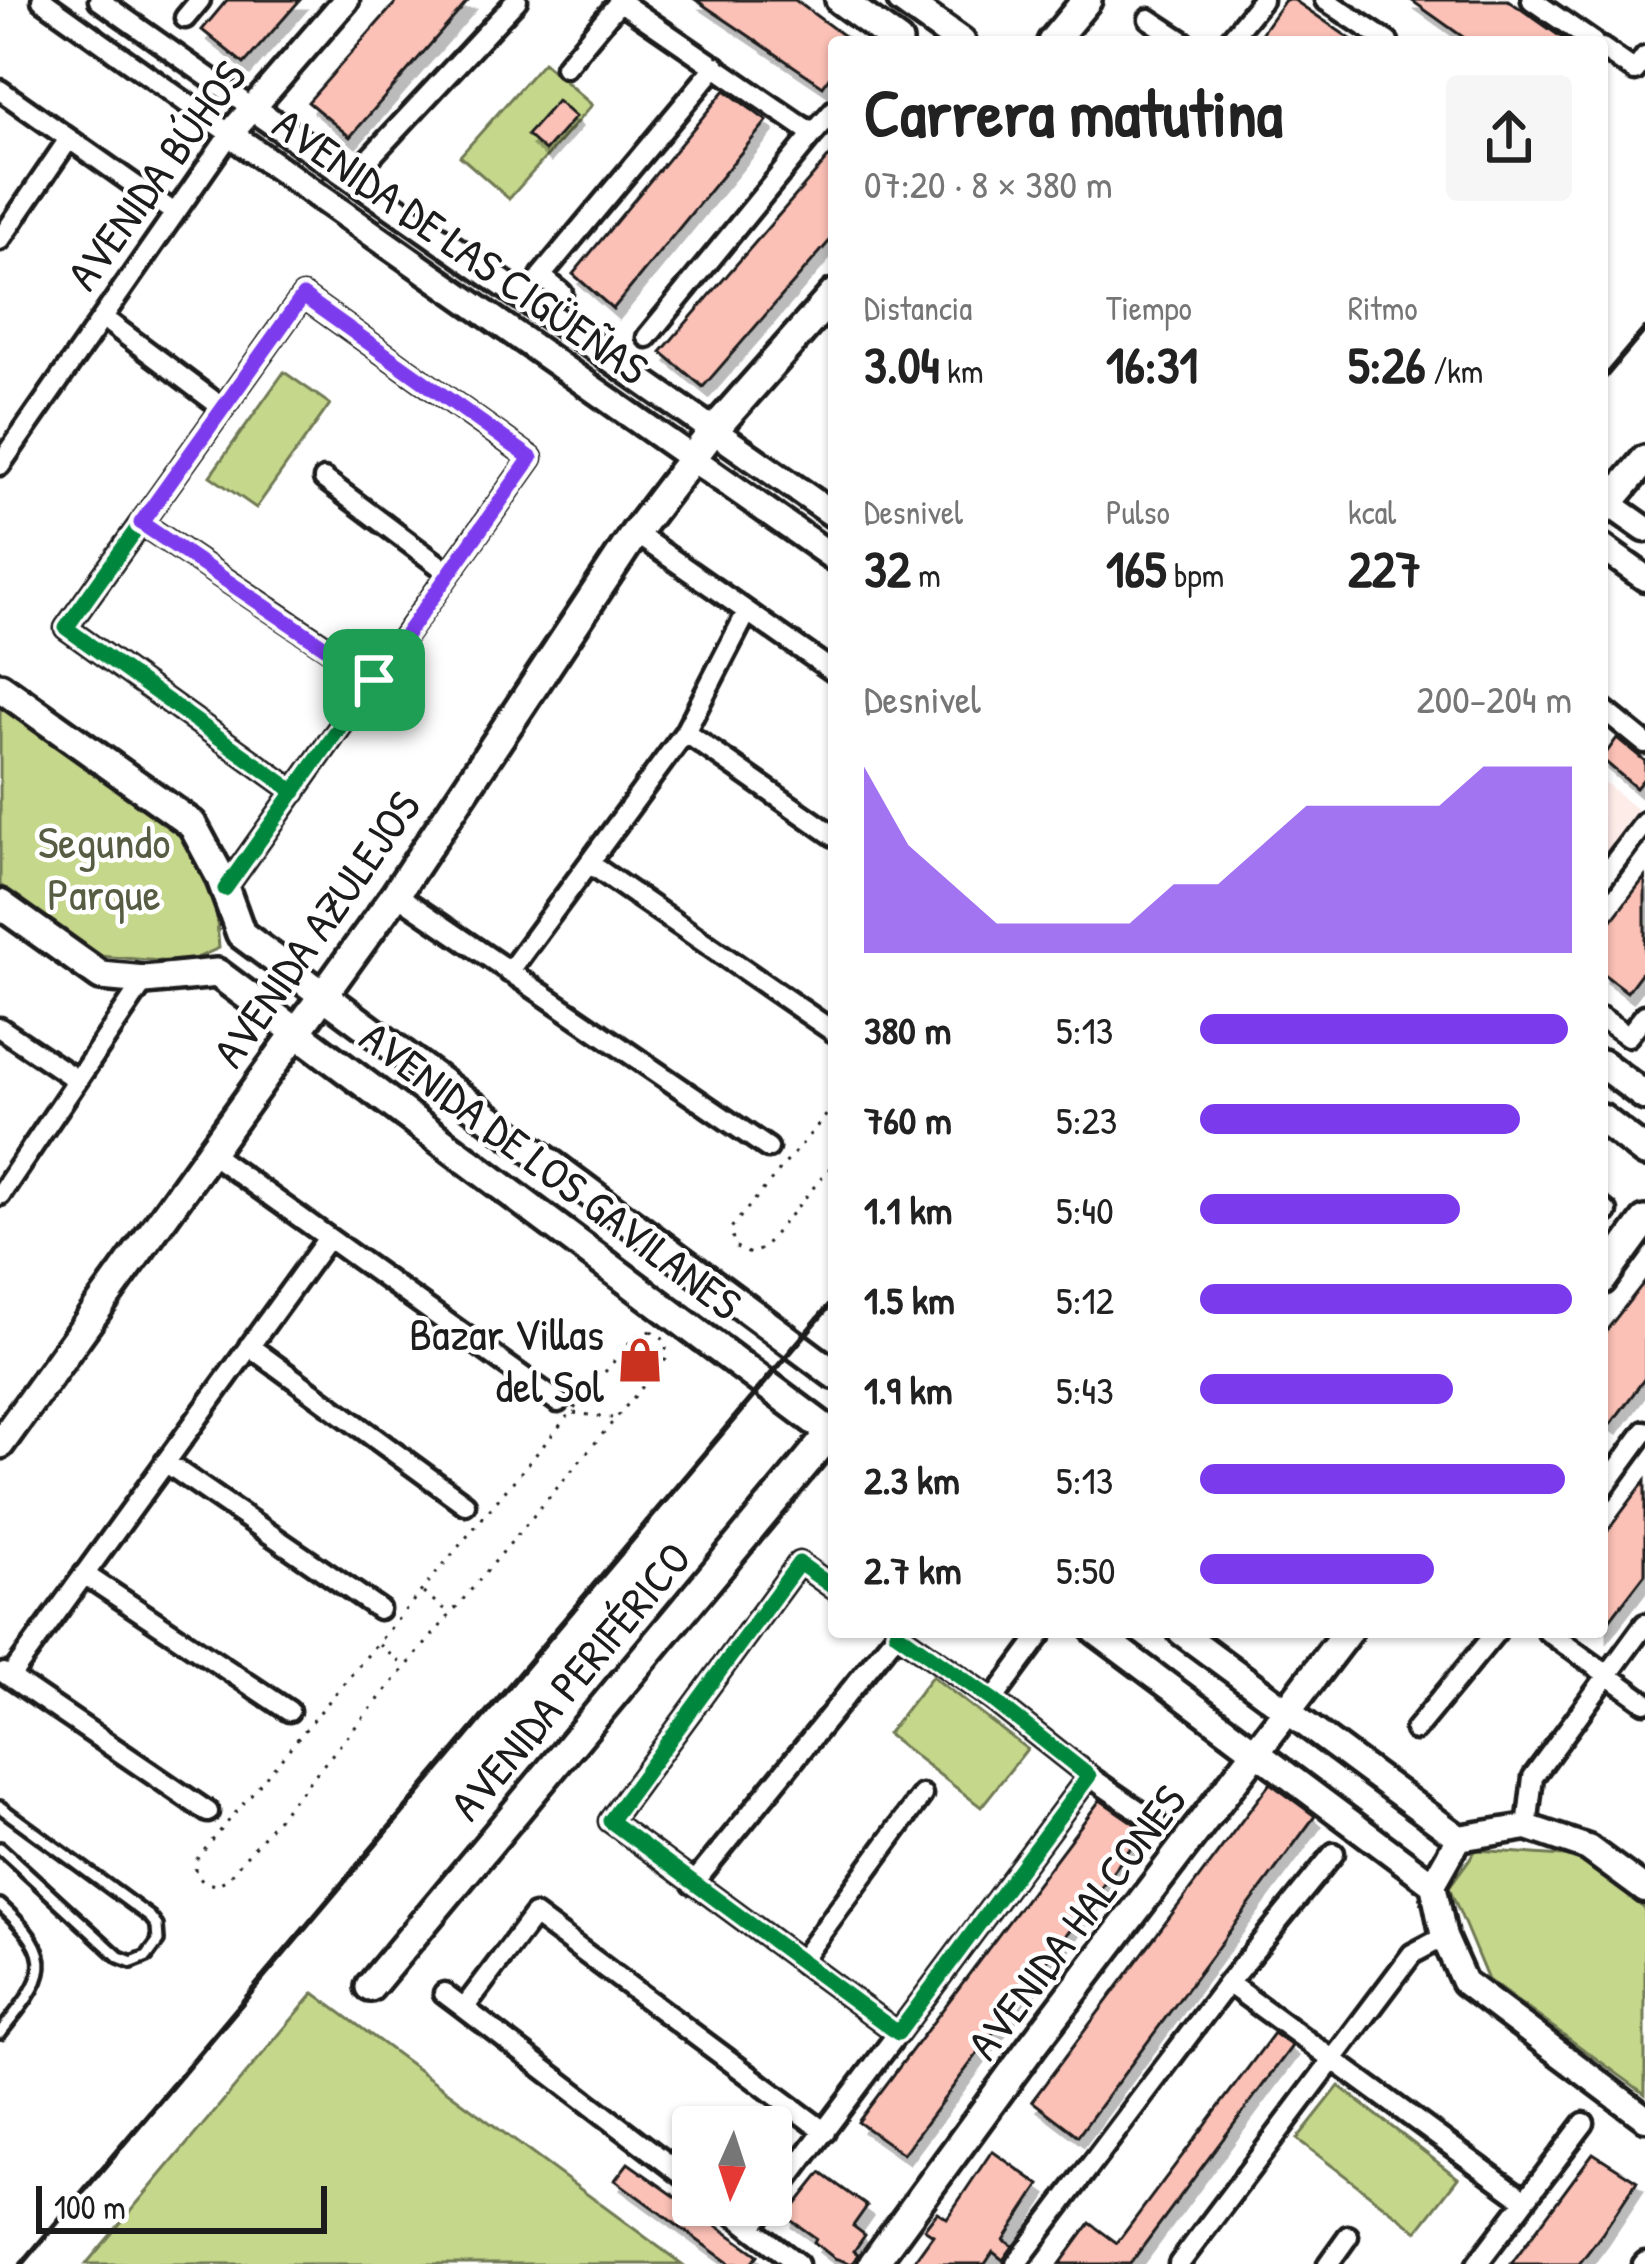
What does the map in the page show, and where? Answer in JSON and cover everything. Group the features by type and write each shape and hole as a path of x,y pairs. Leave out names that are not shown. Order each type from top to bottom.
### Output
{"main road":[{"path":"840,0 890,36"},
{"path":"902,0 953,36"},
{"path":"1057,36 1088,0"},
{"name":"AVENIDA AZULEJOS","path":"0,1444 396,894 635,533 713,431 828,301"},
{"path":"1608,500 1645,460"},
{"path":"0,687 192,824 241,934 217,973 145,980 101,976 0,904"},
{"name":"AVENIDA DE LOS GAVILANES","path":"241,934 828,1370"},
{"name":"AVENIDA DE LOS GAVILANES","path":"217,973 828,1428"},
{"path":"1608,1068 1645,1096"},
{"path":"1608,1124 1645,1152"},
{"path":"1608,1272 1645,1220"},
{"path":"690,1327 719,1289"},
{"name":"AVENIDA PERIFÉRICO","path":"370,1987 828,1438"},
{"name":"AVENIDA HALCONES","path":"873,2264 1032,2046 1343,1638"}],"street":[{"name":"AVENIDA DE LAS CIGÜEÑAS","path":"41,0 828,554"},
{"name":"AVENIDA DE LAS CIGÜEÑAS","path":"99,0 828,511"},
{"path":"185,18 200,0"},
{"name":"AVENIDA BÚHOS","path":"0,465 230,134 346,0"},
{"path":"350,178 517,0"},
{"path":"1233,36 1262,0"},
{"path":"1325,0 1379,36"},
{"path":"1532,0 1584,36"},
{"path":"565,67 619,1 813,134"},
{"path":"1149,19 1175,36"},
{"path":"1608,52 1635,70 1645,57"},
{"path":"562,293 541,276 716,66"},
{"path":"0,90 173,212"},
{"path":"647,337 828,117"},
{"path":"0,240 69,139"},
{"path":"225,890 531,458 303,296 66,628 295,791"},
{"path":"103,318 223,408"},
{"path":"324,479 449,573"},
{"path":"1608,506 1645,529"},
{"path":"141,523 374,680"},
{"path":"635,533 828,668"},
{"path":"1608,551 1645,578"},
{"path":"509,972 685,732 747,612"},
{"path":"1608,713 1645,742"},
{"path":"685,732 828,832"},
{"path":"1608,870 1645,822"},
{"path":"589,863 828,1028"},
{"path":"396,894 768,1148"},
{"path":"0,1195 145,980"},
{"path":"1608,1022 1628,1036 1645,1015"},
{"path":"0,1028 77,1081"},
{"path":"210,1153 565,1408"},
{"path":"208,1812 5,1674 84,1574 328,1238"},
{"path":"249,1346 465,1504"},
{"path":"1608,1482 1645,1431"},
{"path":"165,1462 379,1609"},
{"path":"828,1584 799,1564 602,1816 898,2033"},
{"path":"84,1574 289,1711"},
{"path":"1527,1827 1532,1777 1645,1624"},
{"path":"694,1884 891,1638"},
{"path":"905,1638 1157,1823"},
{"path":"993,1700 1039,1638"},
{"path":"1104,1638 1432,1883 1444,1937 1464,1982 1645,2118"},
{"path":"1189,1638 1459,1838 1527,1827 1588,1848 1645,1891"},
{"path":"1415,1730 1491,1638"},
{"path":"1556,1638 1645,1702"},
{"path":"792,2175 1089,1776"},
{"path":"800,1961 922,1795"},
{"path":"1432,1883 1459,1838"},
{"path":"1016,2264 1228,1983 1334,1853"},
{"path":"464,2008 534,1916 825,2132"},
{"path":"1179,2264 1412,1954 1444,1937"},
{"path":"1228,1983 1525,2200"},
{"path":"444,1993 672,2167"},
{"path":"1477,2264 1584,2123"},
{"path":"748,2226 798,2264"},
{"path":"1328,2264 1348,2236"}],"lane":[{"path":"0,1807 150,1918 157,1926 158,1941 147,1956 132,1961 118,1957 0,1848"},
{"path":"0,1905 31,1933 39,1953 35,1985 0,2033"}],"path":[{"path":"828,1113 731,1228 734,1246 750,1254 762,1249 828,1170"},
{"path":"645,1331 657,1333 668,1347 666,1359 616,1418 226,1880 215,1885 202,1882 195,1872 196,1859 421,1592 565,1408 634,1338 645,1331"},
{"path":"565,1408 616,1418"},
{"path":"421,1592 451,1614"},
{"path":"377,1644 406,1667"}],"shaded area":[{"path":"1608,785 1641,813 1608,854"}],"green space":[{"path":"543,62 592,105 509,199 460,156"},
{"path":"284,372 330,404 256,508 210,476"},
{"name":"Segundo Parque","path":"0,703 181,831 216,909 219,948 185,963 99,956 0,885"},
{"path":"932,1676 1027,1749 981,1807 887,1734"},
{"path":"1476,1850 1579,1857 1645,1909 1645,2094 1488,1980 1449,1887"},
{"path":"314,1993 682,2264 86,2264"},
{"path":"1339,2086 1458,2178 1417,2231 1297,2139"}],"building":[{"path":"227,0 300,0 244,64 202,30"},
{"path":"398,0 469,0 350,137 308,102"},
{"path":"696,0 795,0 844,36 828,36 828,79 823,86"},
{"path":"1285,0 1294,0 1346,36 1259,36"},
{"path":"1411,0 1508,0 1559,36 1462,36"},
{"path":"725,90 767,121 613,309 573,274"},
{"path":"557,101 575,117 545,151 527,135"},
{"path":"828,158 828,243 703,387 661,352"},
{"path":"1617,738 1645,761 1645,777 1636,788 1608,764 1608,751"},
{"path":"1645,877 1645,968 1627,992 1608,978 1608,925"},
{"path":"1645,1281 1645,1378 1611,1424 1608,1422 1608,1328"},
{"path":"1645,1481 1645,1574 1608,1622 1608,1530"},
{"path":"1270,1783 1315,1816 1078,2136 1032,2101"},
{"path":"1100,1800 1144,1830 903,2154 858,2122"},
{"path":"1274,2033 1292,2046 1130,2264 1060,2264 1090,2223 1117,2243"},
{"path":"992,2151 1040,2185 1004,2240 1013,2246 1003,2260 993,2252 985,2264 912,2264 933,2235 924,2229 937,2212 947,2218"},
{"path":"1593,2153 1637,2181 1602,2234 1579,2264 1511,2264"},
{"path":"628,2163 672,2194 672,2222 615,2180"},
{"path":"821,2173 867,2206 853,2226 865,2235 852,2264 834,2258 814,2242 816,2238 792,2221 792,2209"},
{"path":"678,2226 717,2226 758,2255 751,2264 730,2264"}],"railway":[{"path":"1608,373 1645,329"},
{"path":"22,2264 828,1307"}],"cycle path":[{"path":"225,889 531,458 303,296 66,628 295,792"},
{"path":"828,1584 799,1563 610,1821 898,2033 1089,1776 905,1638"}],"place":[{"name":"Bazar Villas del Sol","path":"640,1360"}],"route":[{"path":"303,296 531,458 374,680 141,523 303,296"}]}
